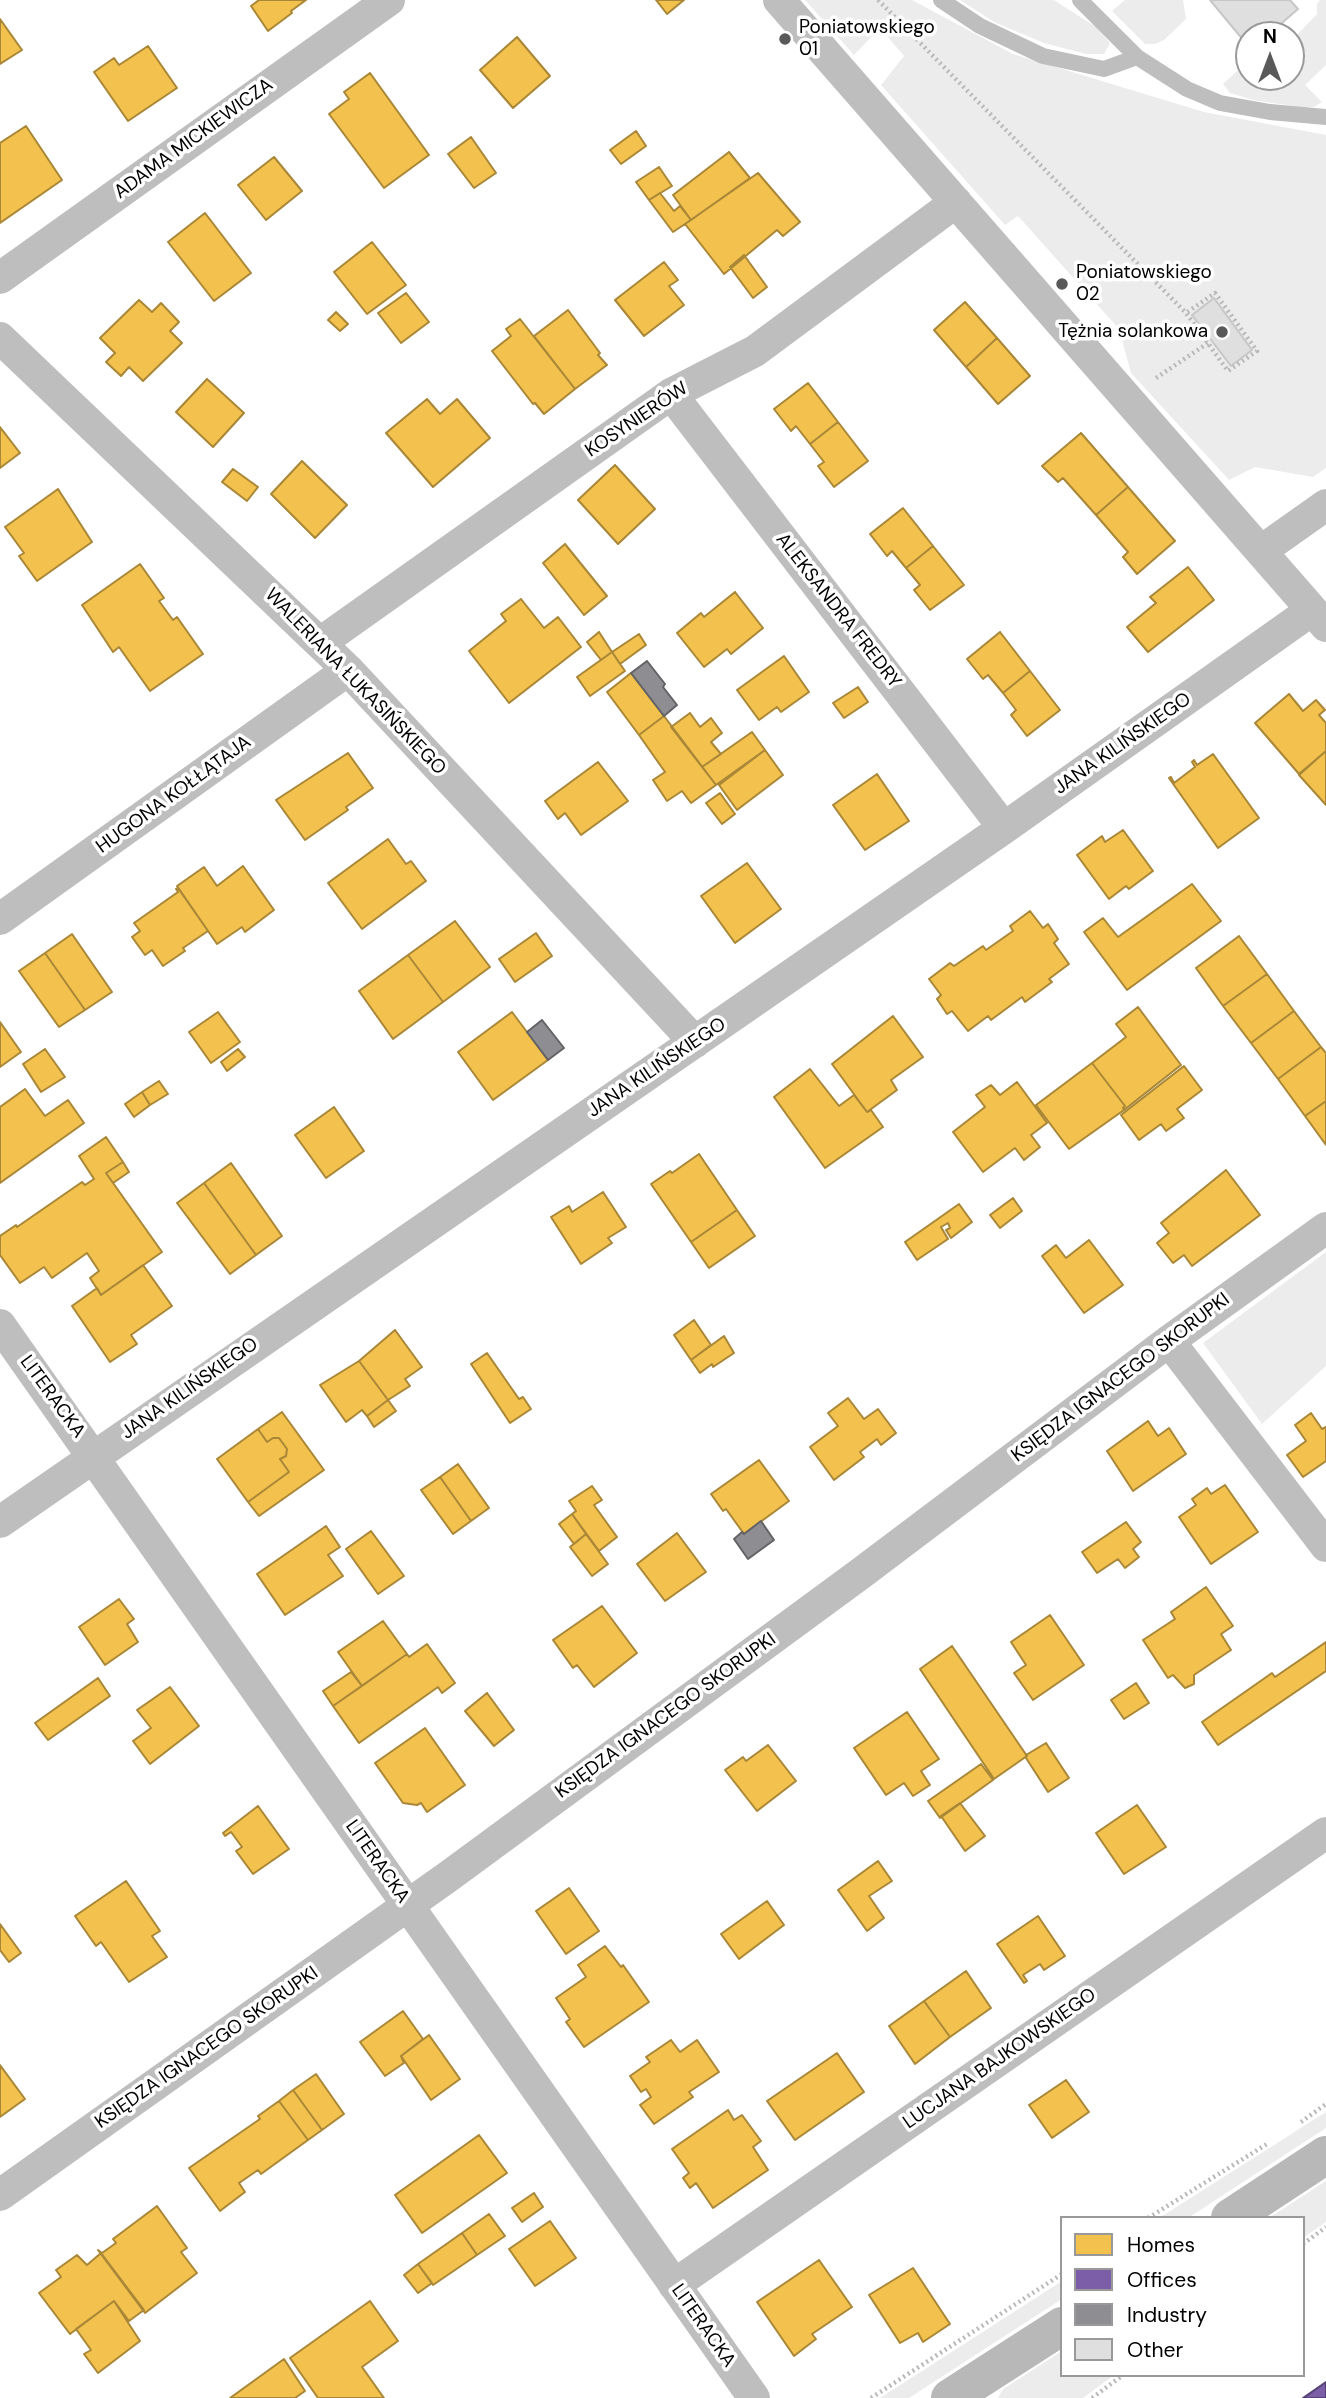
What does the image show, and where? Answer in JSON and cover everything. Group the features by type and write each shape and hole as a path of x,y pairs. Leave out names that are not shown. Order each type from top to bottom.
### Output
{"main road":[{"path":"1233,2216 1326,2155"},
{"path":"950,2398 1060,2327"}],"street":[{"name":"ADAMA MICKIEWICZA","path":"0,278 389,0"},
{"path":"779,0 1319,618"},
{"name":"KOSYNIERÓW","path":"320,643 671,394 755,351 956,202"},
{"name":"WALERIANA ŁUKASIŃSKIEGO","path":"0,338 348,670 695,1042"},
{"name":"ALEKSANDRA FREDRY","path":"671,394 1004,828"},
{"path":"1261,551 1326,505"},
{"name":"JANA KILIŃSKIEGO","path":"0,1522 1004,828 1319,618"},
{"name":"HUGONA KOŁŁĄTAJA","path":"0,919 348,670"},
{"name":"KSIĘDZA IGNACEGO SKORUPKI","path":"0,2196 407,1905 849,1582 1169,1341 1326,1228"},
{"name":"LITERACKA","path":"0,1325 754,2398"},
{"path":"1169,1341 1326,1546"},
{"name":"LUCJANA BAJKOWSKIEGO","path":"674,2285 1326,1833"}],"lane":[{"path":"941,0 980,26 1043,56 1104,69 1137,57"},
{"path":"1080,0 1137,57 1187,89 1220,103 1270,112 1326,117"}],"path":[{"path":"878,0 1186,313 1228,371 1257,351 1215,293 1186,313"},
{"path":"1150,382 1208,343"},
{"path":"1297,2125 1326,2104"},
{"path":"1152,2216 1276,2139"},
{"path":"1305,2243 1326,2227"},
{"path":"871,2398 1060,2275"},
{"path":"1092,2398 1121,2377"}],"shaded area":[{"path":"805,0 912,0 1013,54 1204,112 1326,135 1326,468 1313,477 1255,467 1229,480 1131,373 1119,329 1018,216 1005,225 881,85 904,56 880,28 854,55"},
{"path":"960,0 1054,0 1096,27 1110,43 1104,54 1086,54 1044,43 994,22"},
{"path":"1125,0 1183,0 1186,19 1164,40 1145,44 1112,11"},
{"path":"1320,0 1326,0 1326,65 1305,85 1305,26 1317,14"},
{"path":"1235,73 1235,91 1305,91 1305,85 1322,102 1314,107 1300,107 1253,100 1230,93 1223,84"},
{"path":"1326,1252 1326,1366 1262,1424 1203,1343"},
{"path":"1326,2112 1326,2128 1191,2216 1162,2216"},
{"path":"1326,2181 1326,2222 1305,2237 1305,2216 1272,2216"},
{"path":"1060,2282 1060,2300 909,2398 880,2398"},
{"path":"1060,2352 1060,2377 1111,2377 1083,2398 998,2398 1003,2389"}],"building: Homes":[{"path":"259,0 306,0 268,31 251,6"},
{"path":"656,0 684,0 667,14"},
{"path":"0,19 22,50 0,64"},
{"path":"517,37 550,76 513,108 480,70"},
{"path":"148,46 177,88 128,121 94,72 114,58 119,65"},
{"path":"370,73 429,155 384,188 329,114 349,99 344,92"},
{"path":"26,126 62,180 0,223 0,143"},
{"path":"636,131 646,146 621,164 610,150"},
{"path":"471,137 496,173 474,188 448,154"},
{"path":"729,152 750,178 691,220 673,195"},
{"path":"274,157 302,191 266,220 238,185"},
{"path":"659,167 672,186 649,200 636,182"},
{"path":"758,173 800,222 783,236 777,230 724,274 685,224"},
{"path":"660,193 674,211 680,206 691,220 673,232 649,200"},
{"path":"205,213 251,273 214,301 168,242"},
{"path":"372,242 406,285 367,314 334,272"},
{"path":"744,255 767,287 753,298 730,267"},
{"path":"664,262 678,280 669,286 684,305 644,336 615,300"},
{"path":"406,293 429,322 401,343 378,313"},
{"path":"139,300 152,312 161,303 179,322 170,331 182,343 143,381 129,367 121,376 106,362 115,353 100,338"},
{"path":"965,302 997,338 966,367 934,330"},
{"path":"568,310 607,365 575,389 534,336"},
{"path":"336,312 348,324 340,331 328,320"},
{"path":"520,319 575,389 544,414 533,404 492,351 511,336 506,329"},
{"path":"997,338 1030,376 998,404 966,367"},
{"path":"207,379 244,413 213,447 176,412"},
{"path":"808,383 838,422 810,444 796,426 791,431 774,409"},
{"path":"427,399 440,414 457,399 490,438 433,487 386,433"},
{"path":"838,422 868,461 834,487 818,466 824,462 810,444"},
{"path":"0,427 20,453 0,468"},
{"path":"1081,433 1128,487 1096,515 1063,478 1058,482 1042,466"},
{"path":"302,461 347,505 315,538 271,494"},
{"path":"615,465 655,509 618,544 578,500"},
{"path":"233,469 258,487 247,501 222,482"},
{"path":"1128,487 1175,541 1137,574 1123,557 1128,552 1096,515"},
{"path":"58,489 92,542 37,581 19,556 24,553 5,527"},
{"path":"903,508 933,546 906,568 892,551 887,556 870,534"},
{"path":"565,544 607,596 584,615 543,563"},
{"path":"933,546 964,585 930,610 914,590 920,585 906,568"},
{"path":"140,564 164,598 159,601 173,620 177,617 203,654 150,691 119,647 113,652 82,605"},
{"path":"1188,567 1214,600 1148,652 1127,627 1156,603 1150,597"},
{"path":"735,592 763,628 731,654 727,649 704,667 677,633 701,613 704,617"},
{"path":"521,599 544,628 558,617 581,647 509,703 469,651 506,621 501,614"},
{"path":"599,632 612,652 601,660 587,642"},
{"path":"1000,632 1030,671 1003,693 988,675 983,679 967,659"},
{"path":"639,634 646,645 620,664 612,652"},
{"path":"612,652 625,671 590,696 577,677"},
{"path":"784,656 809,692 781,712 777,707 759,720 737,690"},
{"path":"1030,671 1060,710 1027,736 1011,715 1016,710 1003,693"},
{"path":"631,673 664,716 639,735 607,692"},
{"path":"858,687 868,702 844,718 833,703"},
{"path":"1289,694 1303,711 1316,700 1325,710 1319,715 1326,723 1326,751 1299,774 1255,723"},
{"path":"690,713 700,727 711,718 722,733 711,742 721,754 702,767 671,727"},
{"path":"664,716 716,785 691,803 682,791 667,801 653,780 665,772 639,735"},
{"path":"752,732 765,750 716,785 702,767"},
{"path":"765,750 783,775 737,810 719,785"},
{"path":"1326,751 1326,805 1299,775"},
{"path":"348,753 373,788 346,807 348,810 305,840 276,800"},
{"path":"1213,754 1259,818 1218,848 1169,778 1171,777 1174,783 1195,767 1192,762 1194,760 1197,765"},
{"path":"598,762 628,801 581,835 565,813 558,819 545,801"},
{"path":"877,774 909,821 865,850 833,805"},
{"path":"720,793 735,814 722,824 706,803"},
{"path":"1123,830 1153,871 1129,889 1126,886 1109,899 1077,855 1102,836 1105,842"},
{"path":"388,839 406,864 411,861 426,881 362,929 328,883"},
{"path":"747,863 781,909 735,943 701,896"},
{"path":"243,866 274,910 245,932 242,927 217,944 177,886 204,867 217,886"},
{"path":"1192,884 1221,921 1127,990 1084,932 1103,918 1118,937"},
{"path":"178,888 208,931 163,966 152,950 145,955 132,937 140,931 134,923 178,892"},
{"path":"1030,911 1043,928 1048,924 1058,939 1054,943 1069,964 1049,979 1052,982 1025,1002 1022,997 991,1020 988,1016 968,1031 952,1011 947,1014 937,999 941,995 929,979 950,963 954,966 983,946 986,950 1013,931 1010,926"},
{"path":"455,921 490,967 443,1002 408,955"},
{"path":"536,933 552,956 515,982 499,959"},
{"path":"72,934 112,992 85,1010 45,953"},
{"path":"1239,936 1267,974 1223,1006 1196,968"},
{"path":"45,953 85,1010 59,1027 19,971"},
{"path":"408,955 443,1002 393,1039 359,991"},
{"path":"1267,974 1294,1011 1251,1043 1223,1006"},
{"path":"1138,1007 1181,1065 1124,1110 1125,1106 1092,1063 1126,1037 1116,1024"},
{"path":"1294,1011 1321,1047 1278,1079 1251,1043"},
{"path":"218,1012 240,1042 211,1063 189,1032"},
{"path":"512,1012 548,1060 493,1100 458,1052"},
{"path":"893,1016 923,1057 891,1080 897,1090 867,1112 832,1064"},
{"path":"0,1022 21,1052 0,1067"},
{"path":"1321,1047 1326,1053 1326,1101 1305,1116 1278,1079"},
{"path":"45,1049 65,1077 41,1092 23,1064"},
{"path":"238,1049 245,1057 227,1071 221,1062"},
{"path":"1092,1063 1125,1106 1124,1110 1069,1149 1036,1105"},
{"path":"1184,1066 1202,1090 1177,1109 1184,1118 1166,1131 1161,1124 1139,1140 1121,1115"},
{"path":"810,1069 839,1106 854,1095 867,1112 871,1110 883,1127 825,1168 774,1097"},
{"path":"159,1081 168,1094 150,1105 142,1092"},
{"path":"1017,1082 1047,1123 1031,1135 1040,1147 1024,1160 1015,1148 983,1172 953,1132 985,1107 976,1095 991,1085 1000,1095"},
{"path":"25,1089 45,1116 68,1100 84,1123 0,1183 0,1107"},
{"path":"142,1092 150,1105 134,1117 125,1104"},
{"path":"1326,1101 1326,1145 1305,1116"},
{"path":"334,1107 364,1151 326,1178 295,1135"},
{"path":"106,1137 123,1162 106,1173 162,1252 101,1295 90,1278 99,1271 87,1253 52,1278 44,1267 20,1283 0,1255 0,1236 82,1182 85,1185 94,1179 79,1156"},
{"path":"699,1154 737,1210 691,1242 651,1184"},
{"path":"123,1162 129,1172 113,1183 106,1173"},
{"path":"231,1163 282,1236 256,1255 204,1183"},
{"path":"1226,1170 1260,1215 1192,1266 1184,1255 1173,1263 1157,1243 1169,1233 1161,1223"},
{"path":"204,1183 256,1255 230,1274 177,1203"},
{"path":"603,1192 626,1227 608,1238 612,1243 581,1264 551,1217 569,1206 572,1212"},
{"path":"1013,1198 1022,1211 1000,1228 990,1215"},
{"path":"959,1204 972,1222 951,1238 946,1230 950,1228 948,1223 941,1227 948,1239 917,1260 905,1242"},
{"path":"737,1210 755,1236 709,1268 691,1242"},
{"path":"1089,1240 1123,1285 1084,1313 1042,1256 1056,1245 1066,1258"},
{"path":"143,1265 172,1306 131,1335 137,1344 110,1362 72,1306 97,1288 101,1295"},
{"path":"694,1320 711,1345 691,1360 674,1335"},
{"path":"395,1330 422,1367 405,1379 410,1386 388,1400 359,1361"},
{"path":"724,1336 734,1353 700,1373 691,1360"},
{"path":"487,1353 519,1399 523,1397 531,1409 510,1423 471,1364"},
{"path":"359,1361 388,1400 367,1416 362,1410 346,1422 320,1385"},
{"path":"848,1398 864,1419 878,1409 896,1433 881,1445 877,1439 860,1452 864,1457 834,1480 810,1447 838,1426 828,1413"},
{"path":"388,1400 396,1411 374,1427 367,1416"},
{"path":"282,1412 324,1470 259,1516 248,1502 289,1472 280,1459 286,1456 287,1449 279,1438 267,1442 258,1429"},
{"path":"1311,1413 1322,1429 1326,1427 1326,1461 1303,1477 1287,1455 1306,1441 1295,1425"},
{"path":"1148,1421 1158,1436 1169,1428 1186,1454 1133,1491 1107,1451"},
{"path":"258,1429 267,1442 279,1438 287,1449 286,1456 280,1459 289,1472 248,1502 217,1459"},
{"path":"759,1460 789,1501 744,1534 711,1494"},
{"path":"458,1464 489,1508 471,1521 440,1477"},
{"path":"440,1477 471,1521 453,1534 421,1490"},
{"path":"1225,1485 1258,1532 1211,1564 1179,1517 1196,1505 1192,1499 1207,1488 1211,1494"},
{"path":"592,1486 602,1500 594,1505 617,1537 599,1551 572,1514 576,1511 569,1501"},
{"path":"572,1514 586,1534 574,1544 559,1524"},
{"path":"1126,1522 1141,1542 1133,1549 1139,1557 1125,1568 1118,1559 1097,1573 1082,1552"},
{"path":"326,1526 340,1547 328,1555 343,1576 285,1615 257,1574"},
{"path":"371,1531 404,1576 378,1594 346,1549"},
{"path":"677,1533 706,1572 665,1601 637,1564"},
{"path":"586,1534 608,1564 592,1576 570,1547"},
{"path":"1206,1587 1233,1626 1221,1634 1231,1650 1194,1675 1194,1684 1185,1688 1173,1675 1168,1678 1143,1640 1175,1619 1171,1612"},
{"path":"119,1599 134,1619 127,1624 138,1642 105,1665 79,1627"},
{"path":"602,1606 637,1653 594,1687 577,1665 573,1668 553,1640"},
{"path":"1050,1615 1084,1665 1033,1700 1014,1673 1026,1665 1011,1642"},
{"path":"383,1621 407,1654 362,1686 338,1652"},
{"path":"1326,1642 1326,1671 1218,1745 1202,1722 1272,1673 1275,1677"},
{"path":"427,1644 455,1683 442,1693 438,1687 359,1743 333,1706 407,1654 409,1657"},
{"path":"952,1646 1027,1756 994,1779 920,1669"},
{"path":"351,1672 362,1686 333,1706 323,1691"},
{"path":"98,1678 110,1696 48,1740 35,1723"},
{"path":"1136,1683 1149,1703 1124,1719 1111,1700"},
{"path":"170,1687 199,1726 150,1764 133,1741 151,1728 137,1710"},
{"path":"487,1693 514,1730 494,1746 465,1711"},
{"path":"907,1712 939,1759 921,1771 930,1785 913,1796 904,1783 886,1795 854,1748"},
{"path":"425,1728 465,1785 427,1812 421,1803 403,1803 375,1763"},
{"path":"1046,1743 1069,1778 1048,1792 1026,1758 1026,1755"},
{"path":"768,1745 796,1781 757,1811 725,1770 743,1757 746,1761"},
{"path":"981,1764 993,1780 940,1818 928,1801"},
{"path":"960,1803 985,1836 965,1851 941,1816"},
{"path":"1137,1805 1166,1847 1124,1874 1096,1833"},
{"path":"258,1806 289,1849 253,1874 236,1851 242,1847 231,1832 225,1836 223,1833"},
{"path":"878,1861 892,1881 869,1896 884,1918 867,1931 838,1890"},
{"path":"126,1881 160,1931 152,1936 167,1957 129,1982 101,1942 96,1946 75,1916"},
{"path":"569,1888 599,1931 566,1954 536,1911"},
{"path":"767,1901 784,1925 739,1959 721,1934"},
{"path":"1038,1916 1065,1956 1044,1970 1040,1964 1023,1975 1027,1981 1024,1983 997,1944"},
{"path":"0,1924 21,1953 9,1962 0,1950"},
{"path":"605,1946 621,1967 623,1965 649,2002 584,2047 566,2022 570,2019 556,1998 586,1977 578,1965"},
{"path":"966,1971 991,2008 950,2037 924,2001"},
{"path":"924,2001 950,2037 915,2064 889,2026"},
{"path":"403,2011 423,2039 401,2056 404,2063 385,2076 360,2042"},
{"path":"429,2035 460,2079 431,2100 401,2056"},
{"path":"671,2040 680,2052 697,2040 719,2072 689,2092 693,2097 654,2124 640,2105 651,2097 646,2089 641,2092 630,2076 650,2062 646,2057"},
{"path":"837,2053 864,2092 795,2140 767,2101"},
{"path":"0,2065 25,2099 0,2117"},
{"path":"316,2074 344,2114 322,2130 293,2090"},
{"path":"1066,2080 1089,2112 1052,2138 1029,2105"},
{"path":"293,2090 322,2130 308,2140 279,2101"},
{"path":"279,2101 308,2140 261,2174 258,2170 239,2183 245,2192 220,2211 189,2168 260,2119 258,2116"},
{"path":"728,2110 734,2120 742,2115 761,2141 753,2147 768,2170 713,2208 696,2183 690,2188 683,2178 689,2173 672,2149"},
{"path":"479,2135 507,2173 422,2233 395,2195"},
{"path":"534,2193 543,2207 522,2222 512,2208"},
{"path":"157,2206 187,2248 181,2252 197,2273 145,2313 98,2250 102,2253 116,2243 113,2239"},
{"path":"489,2214 505,2236 477,2255 462,2233"},
{"path":"550,2221 576,2258 535,2286 509,2249"},
{"path":"462,2233 477,2255 433,2285 418,2264"},
{"path":"101,2253 144,2310 129,2321 114,2301 70,2334 39,2293 61,2277 56,2270 77,2255 87,2265"},
{"path":"819,2260 852,2307 812,2334 816,2339 794,2356 757,2302"},
{"path":"418,2264 432,2283 418,2293 404,2275"},
{"path":"913,2268 950,2324 923,2342 918,2333 900,2343 869,2295"},
{"path":"114,2301 140,2341 98,2373 84,2354 91,2350 76,2329"},
{"path":"370,2301 398,2341 362,2367 384,2398 318,2398 290,2358"},
{"path":"284,2359 305,2391 295,2398 230,2398"}],"building: Offices":[{"path":"1326,2382 1326,2398 1303,2398"}],"building: Industry":[{"path":"647,661 677,705 664,716 631,673"},
{"path":"542,1020 564,1048 548,1060 527,1032"},
{"path":"761,1521 774,1540 748,1559 734,1539"}],"building: Other":[{"path":"1210,0 1290,0 1298,9 1284,21 1235,21 1235,30"},
{"name":"Tężnia solankowa","path":"1214,298 1252,350 1231,366 1192,315"}],"place":[{"name":"Poniatowskiego 01","path":"785,39"},
{"name":"Poniatowskiego 02","path":"1062,284"},
{"name":"Tężnia solankowa","path":"1222,332"}]}
